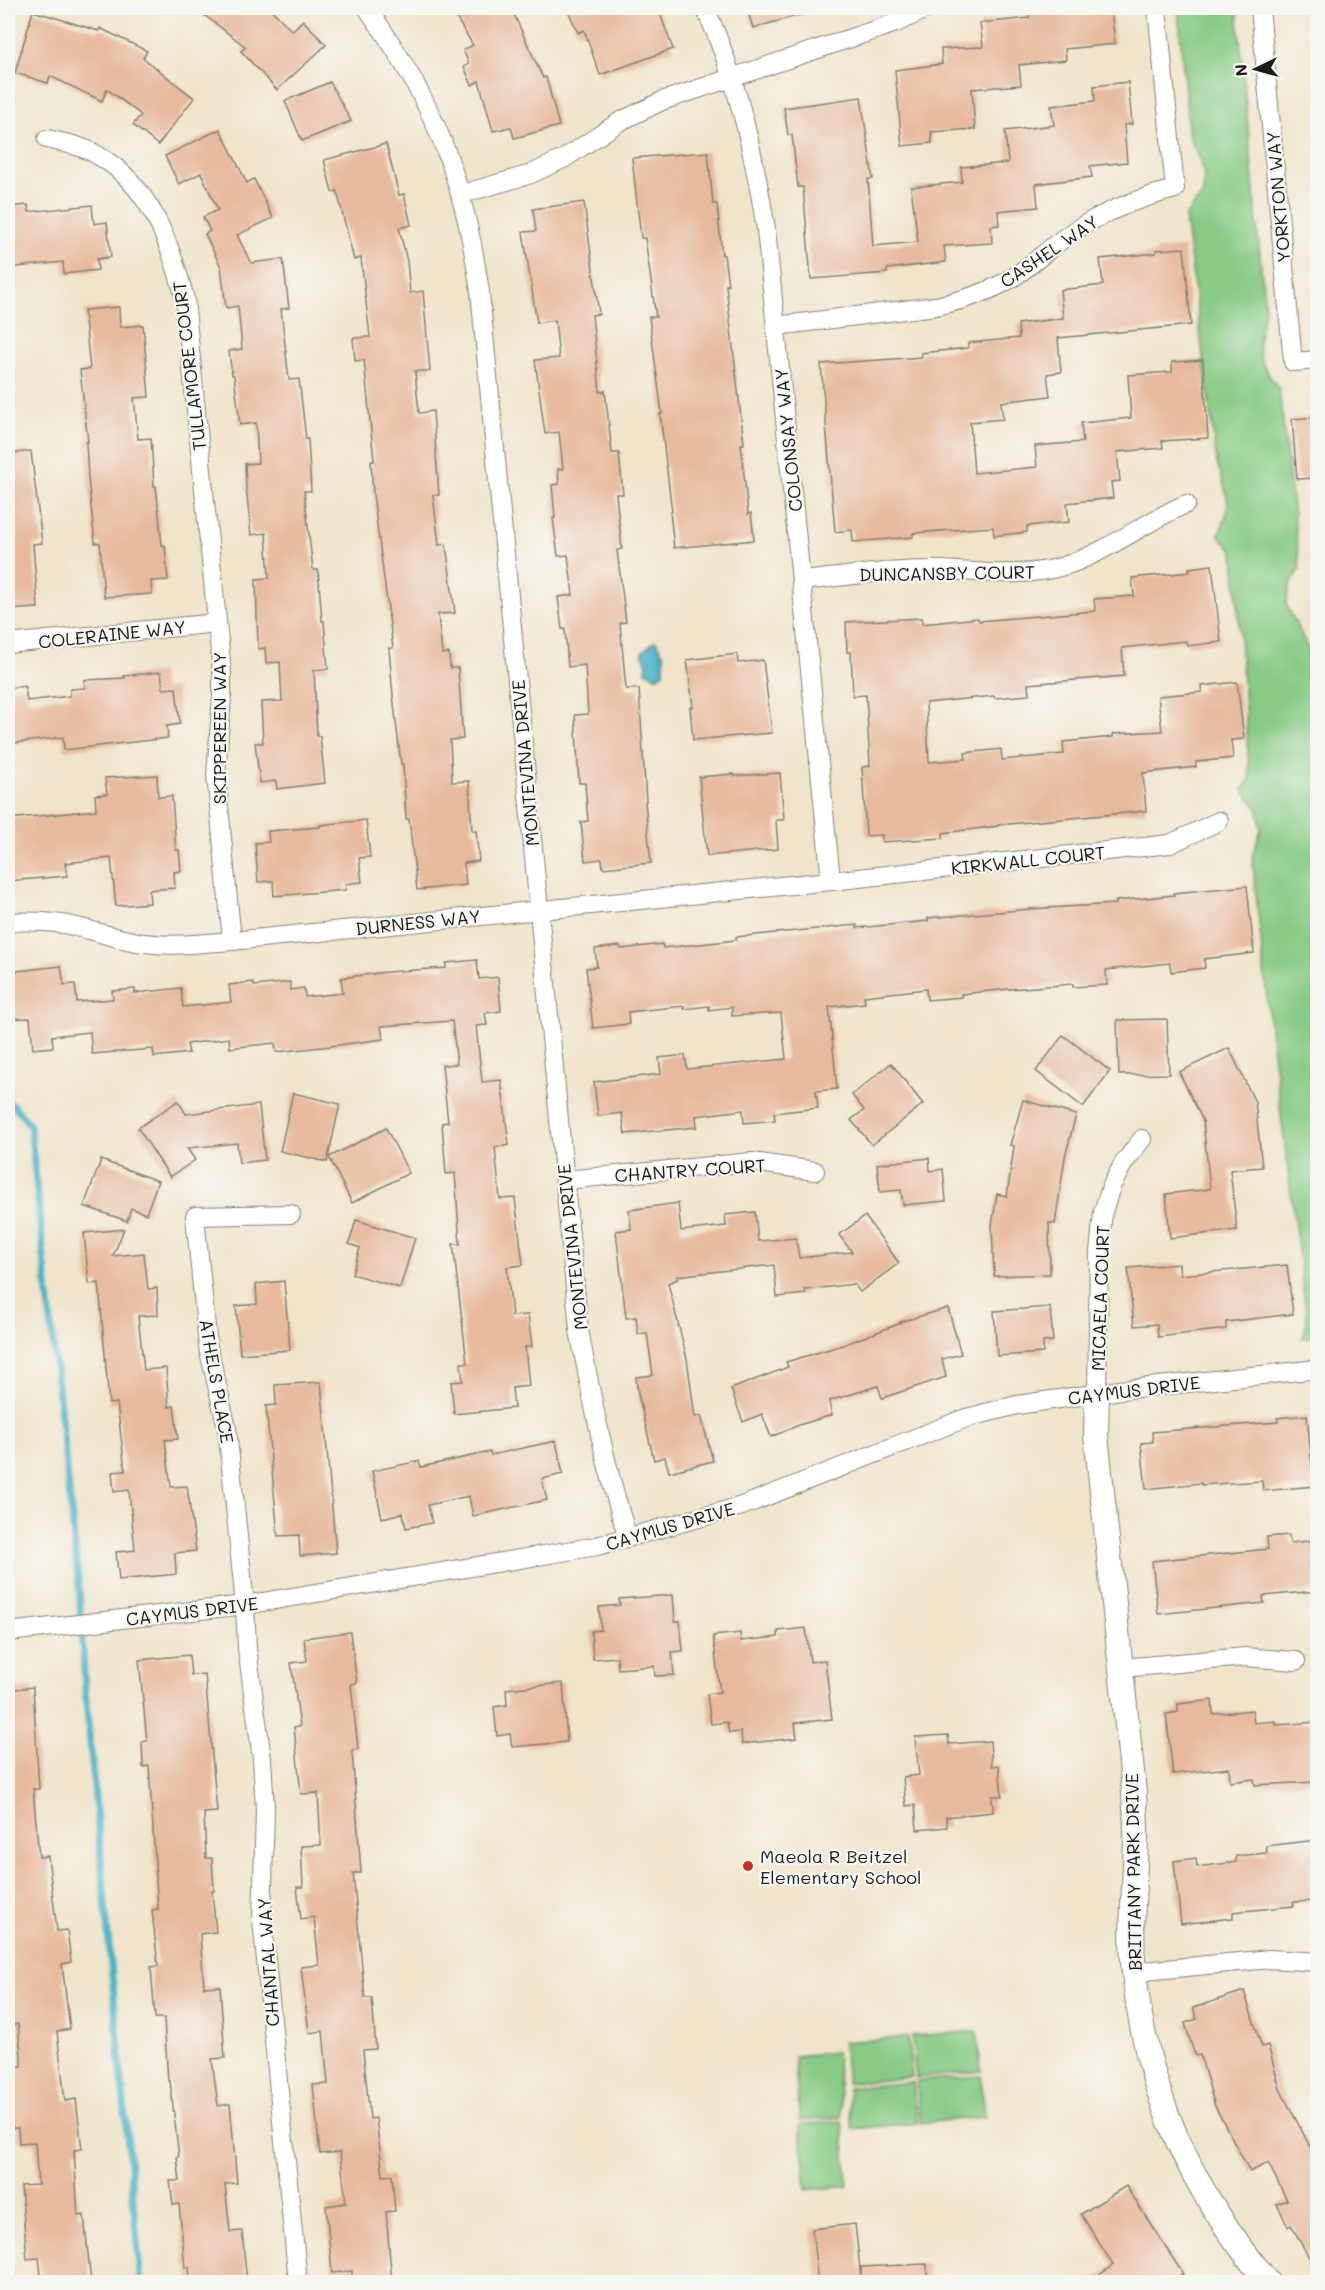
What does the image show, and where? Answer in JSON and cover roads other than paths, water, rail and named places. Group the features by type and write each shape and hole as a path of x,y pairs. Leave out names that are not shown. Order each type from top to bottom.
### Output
{"street":[{"name":"MONTEVINA DRIVE","path":"367,8 397,49 425,99 448,152 462,194 473,244 480,292 581,1340 592,1403 614,1495 628,1538"},
{"name":"COLONSAY WAY","path":"705,8 732,79 757,172 766,229 831,881"},
{"path":"462,194 531,174 565,158 643,109 896,23 927,8"},
{"name":"CASHEL WAY","path":"776,326 957,302 990,290 1017,275 1075,230 1114,208 1148,195 1175,189 1157,8"},
{"name":"YORKTON WAY","path":"1260,8 1293,362 1317,360"},
{"name":"TULLAMORE COURT","path":"47,139 75,145 100,156 123,173 141,194 156,219 175,260 184,298 217,623"},
{"name":"DUNCANSBY COURT","path":"801,581 891,571 942,570 1003,574 1034,572 1064,566 1100,551 1167,512 1186,504"},
{"name":"COLERAINE WAY","path":"8,644 217,623"},
{"name":"SKIPPEREEN WAY","path":"217,623 222,696 216,775 232,941"},
{"name":"KIRKWALL COURT","path":"831,881 1170,844 1219,821"},
{"name":"DURNESS WAY","path":"8,922 42,921 76,926 144,943 177,945 831,881"},
{"name":"MICAELA COURT","path":"1097,1395 1098,1252 1103,1212 1122,1164 1142,1139"},
{"name":"CHANTRY COURT","path":"564,1180 752,1162 815,1171"},
{"name":"ATHELS PLACE","path":"245,1605 227,1428 208,1347 195,1216 291,1214"},
{"name":"CAYMUS DRIVE","path":"8,1632 245,1605 597,1546 742,1506 966,1418 1017,1405 1317,1369"},
{"name":"BRITTANY PARK DRIVE","path":"1097,1395 1096,1435 1122,1668 1136,1831 1132,1916 1134,1972 1145,2045 1161,2100 1182,2153 1209,2203 1240,2250 1268,2283"},
{"name":"CHANTAL WAY","path":"245,1605 247,1648 262,1759 265,1809 262,1920 298,2283"},
{"path":"1122,1668 1245,1656 1296,1661"},
{"path":"1134,1972 1270,1959 1317,1962"}],"water":[{"path":"655,641 664,656 664,672 656,677 646,671 647,664 642,652"}],"waterway":[{"path":"8,1103 13,1105 30,1125 79,1586 85,1690 141,2282"}],"place":[{"name":"Maeola R Beitzel Elementary School","path":"748,1866"}]}
